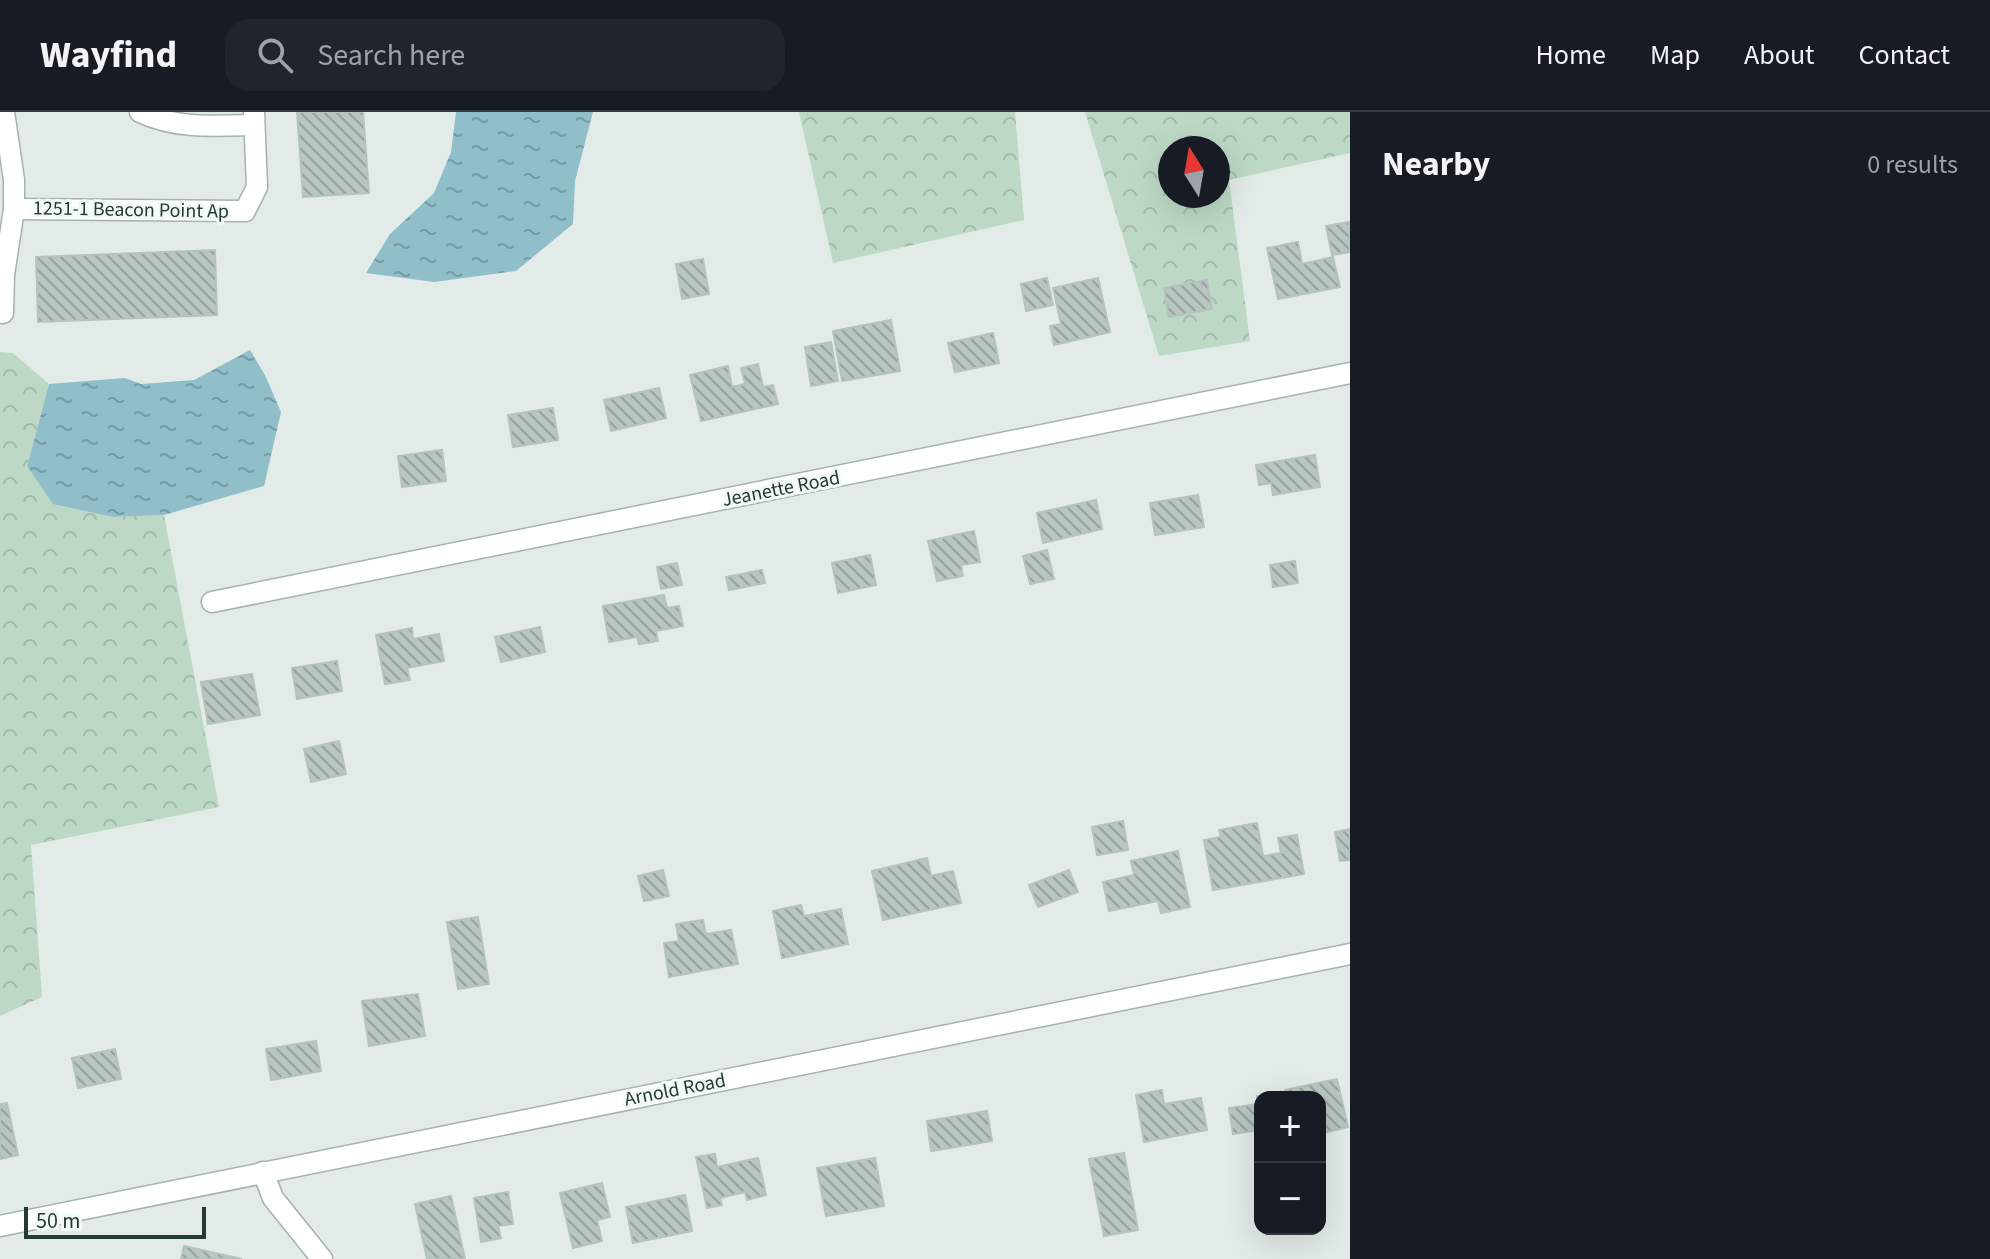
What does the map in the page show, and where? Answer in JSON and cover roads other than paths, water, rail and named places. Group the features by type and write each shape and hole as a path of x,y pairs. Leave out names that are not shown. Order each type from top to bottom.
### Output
{"street":[{"name":"1251-1 Beacon Point Ap","path":"4,112 14,180 14,209 245,211 257,187 254,118"},
{"path":"140,112 191,126 254,118"},
{"path":"3,313 4,275 14,209"},
{"name":"Jeanette Road","path":"212,602 1350,373"},
{"name":"Arnold Road","path":"0,1226 1350,954"},
{"path":"263,1172 273,1198 322,1259"}],"water":[{"path":"456,112 593,112 575,181 573,224 516,271 434,282 366,273 390,234 434,193 451,152"},
{"path":"250,350 281,412 264,486 164,515 113,517 53,504 27,466 49,384 125,378 141,384 194,380"}]}
